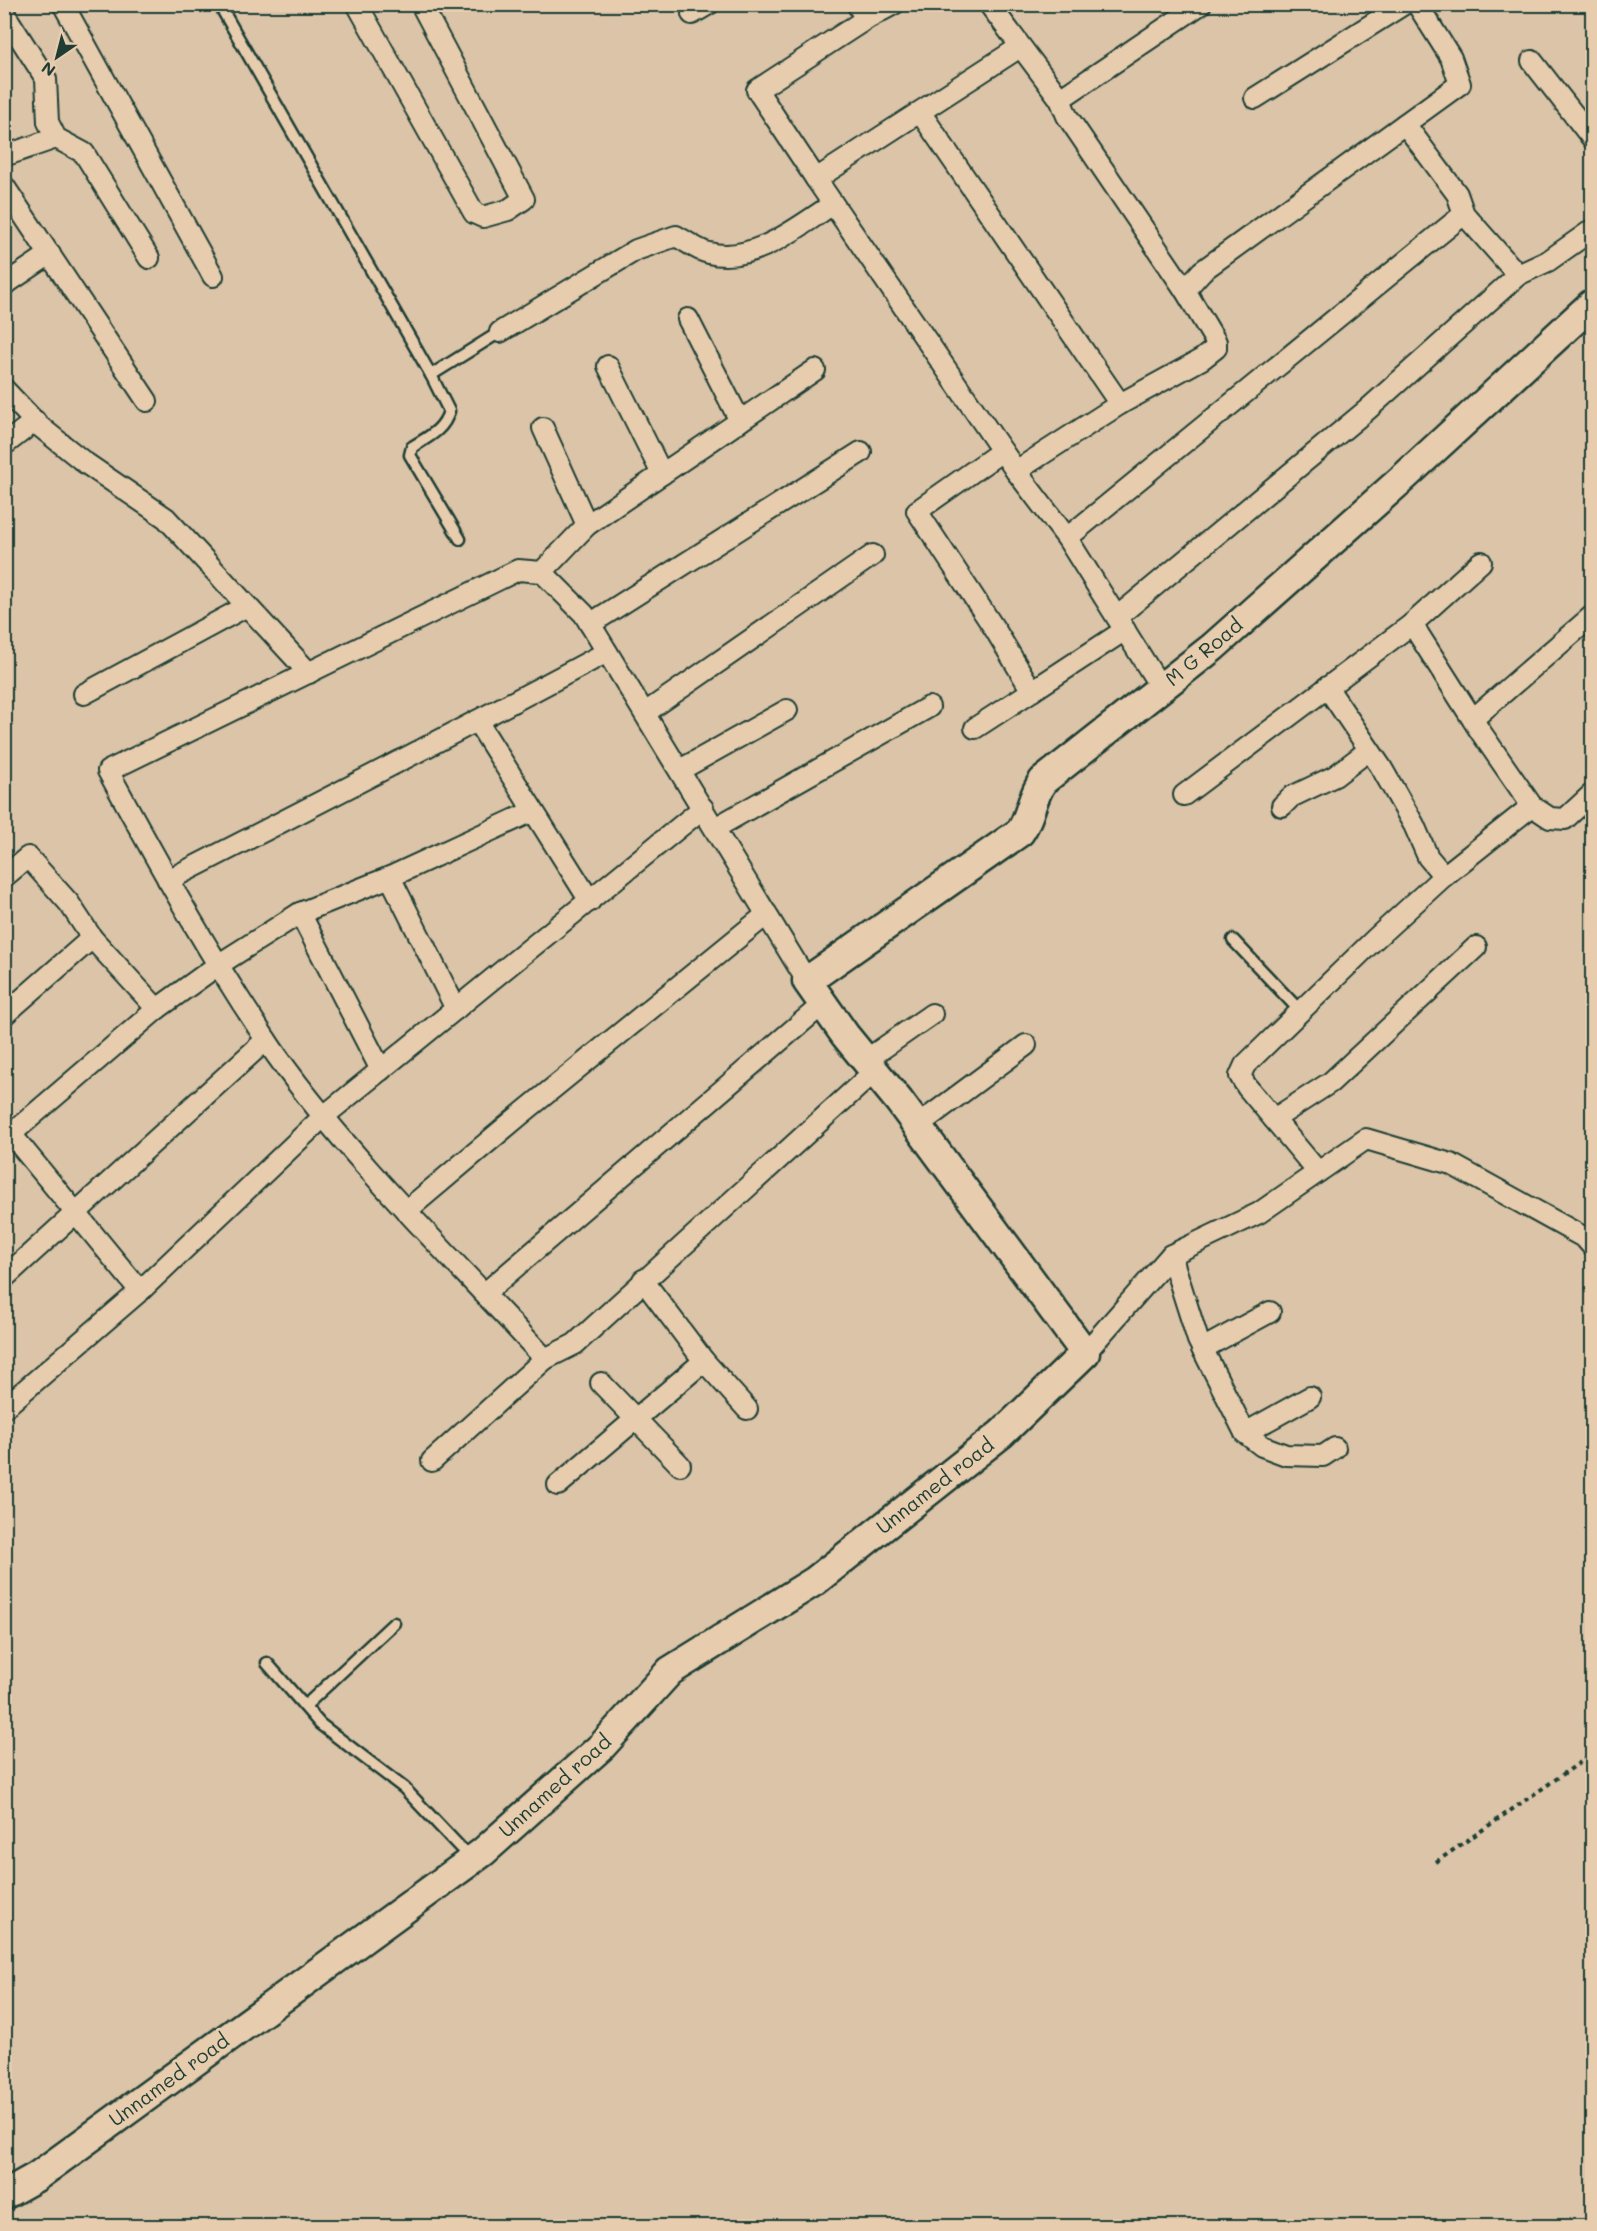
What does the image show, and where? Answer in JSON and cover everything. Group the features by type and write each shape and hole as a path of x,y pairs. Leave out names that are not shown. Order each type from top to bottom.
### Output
{"street":[{"path":"63,4 213,276"},
{"path":"357,4 474,213 483,217 508,210 524,199 422,4"},
{"path":"894,4 861,12 757,90 1002,451 1067,538 1161,688"},
{"path":"989,4 1060,99 1067,116 1185,290 1216,342 1216,348 1202,359 1120,404 1016,471"},
{"path":"1060,99 1201,4"},
{"path":"1255,99 1404,4"},
{"path":"1185,290 1202,272 1460,84 1451,58 1417,4"},
{"path":"4,13 46,79 48,122 56,138 84,153 149,258"},
{"path":"816,179 1020,48"},
{"path":"1532,61 1593,138"},
{"path":"920,112 1120,404"},
{"path":"1405,124 1457,194 1464,214 1518,275"},
{"path":"4,156 56,138"},
{"path":"4,186 147,401"},
{"path":"500,332 636,250 676,236 707,253 729,256 776,242 833,204"},
{"path":"1067,538 1464,214"},
{"path":"975,728 1032,691 1121,623 1367,410 1518,275 1548,261 1593,230"},
{"path":"4,285 50,254"},
{"name":"M G Road","path":"807,981 1020,832 1027,822 1036,791 1042,782 1213,647 1402,479 1593,304"},
{"path":"688,319 740,421"},
{"path":"608,366 662,474"},
{"path":"542,572 587,525 815,370"},
{"path":"4,389 35,421 84,462 166,518 309,673"},
{"path":"4,445 35,421"},
{"path":"543,428 587,525"},
{"path":"1002,451 917,511 996,631 1032,691"},
{"path":"590,624 861,452"},
{"path":"645,713 873,555"},
{"path":"1184,795 1412,624 1481,562"},
{"path":"545,1359 485,1293 424,1232 324,1116 266,1040 168,880 108,771 518,570 542,572 584,614 807,981 1085,1353 1171,1255 1259,1213 1366,1139 1451,1164 1585,1238 1593,1245"},
{"path":"84,694 247,606"},
{"path":"1473,719 1593,616"},
{"path":"1412,624 1532,806 1550,818 1565,819 1593,794"},
{"path":"168,880 365,777 477,722 607,652"},
{"path":"1327,687 1406,810 1428,857 1444,876"},
{"path":"716,828 929,707"},
{"path":"680,770 787,710"},
{"path":"477,722 590,901"},
{"path":"1282,806 1291,797 1335,776 1369,750"},
{"path":"1318,1172 1240,1076 1251,1059 1375,939 1444,876 1532,806"},
{"path":"6,1405 140,1291 324,1116 703,808"},
{"path":"140,1291 77,1214 8,1137 157,1009 218,965 300,913 390,877 533,811"},
{"path":"4,877 28,858 69,903 92,938 157,1009"},
{"path":"390,877 456,1009"},
{"path":"300,913 381,1070"},
{"path":"406,1211 767,914"},
{"path":"4,1015 92,938"},
{"path":"1274,1119 1331,1082 1476,947"},
{"path":"485,1293 823,1004"},
{"path":"432,1461 545,1359 575,1344 870,1066 932,1014"},
{"path":"4,1278 266,1040"},
{"path":"917,1126 1026,1045"},
{"path":"1171,1255 1202,1349 1245,1433 1262,1446 1286,1455 1323,1456 1335,1448"},
{"path":"643,1280 704,1361 747,1409"},
{"path":"1202,1349 1270,1312"},
{"name":"Unnamed road","path":"4,2194 36,2177 472,1860 602,1746 670,1671 815,1581 1001,1434 1085,1353"},
{"path":"558,1485 704,1361"},
{"path":"601,1383 680,1465"},
{"path":"1245,1433 1310,1397"}],"lane":[{"path":"219,4 431,375 449,411 446,423 435,433 412,447 410,455 460,540"},
{"path":"431,375 500,332"},
{"path":"1233,940 1301,1012"},
{"path":"305,1706 394,1623"},
{"path":"267,1664 320,1724 404,1788 472,1860"}],"path":[{"path":"1436,1862 1585,1759 1593,1759"}]}
